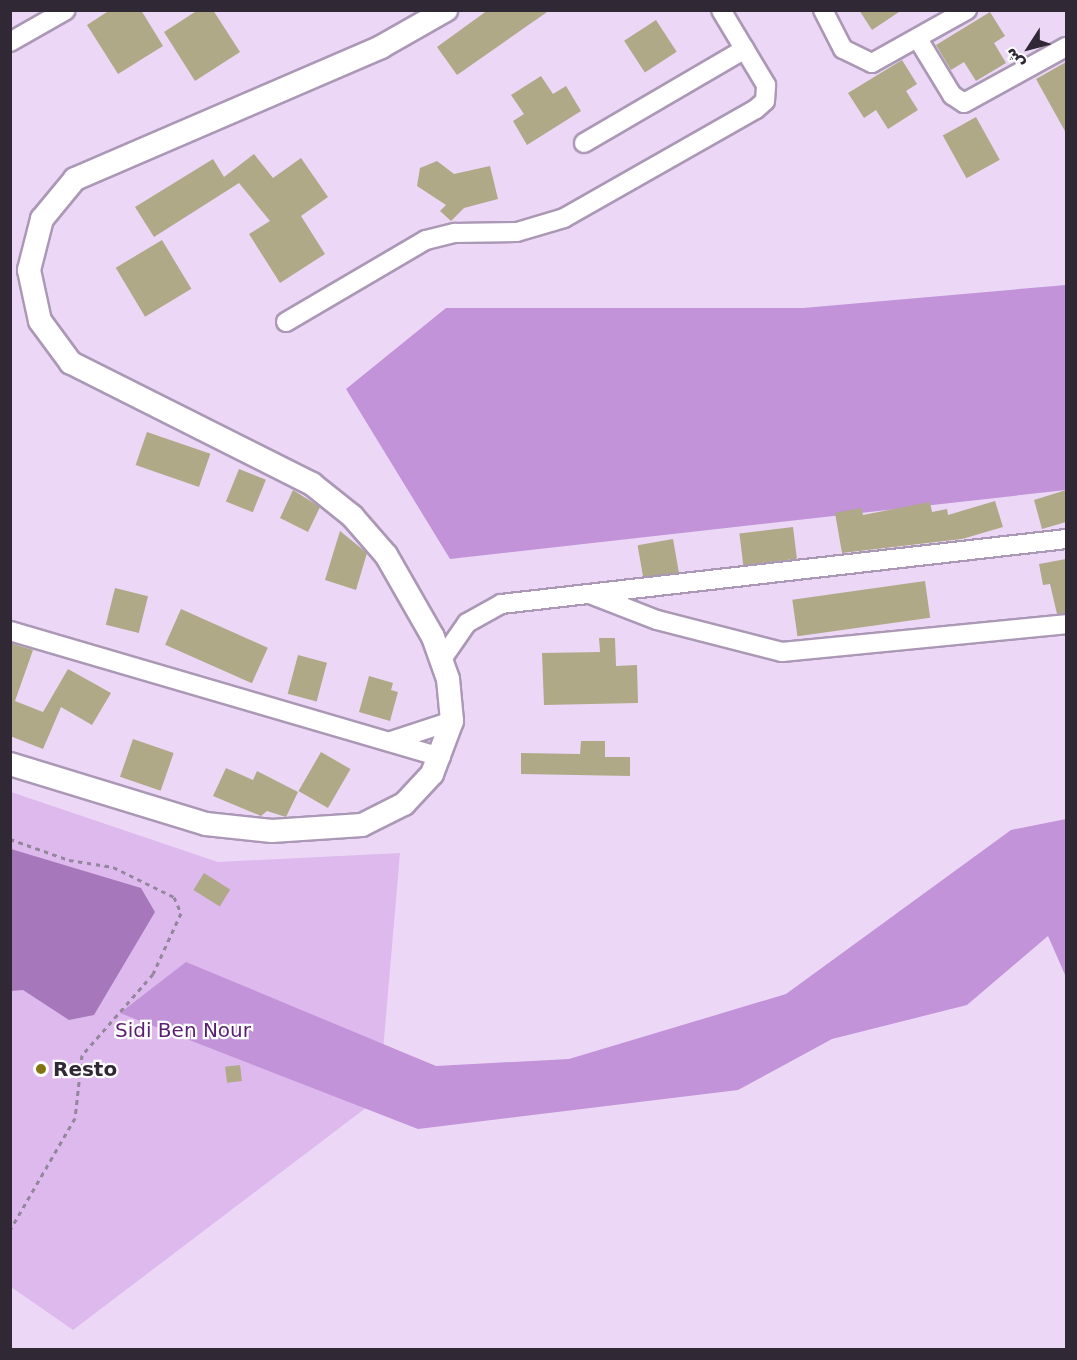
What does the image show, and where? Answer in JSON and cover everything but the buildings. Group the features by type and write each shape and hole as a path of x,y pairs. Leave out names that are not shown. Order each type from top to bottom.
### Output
{"street":[{"path":"10,42 66,10"},
{"path":"10,764 206,824 306,831 362,825 384,816 421,788 441,757 452,721 442,659 386,555 352,516 312,484 71,363 40,321 30,270 42,219 75,179 381,47 446,10"},
{"path":"286,322 426,240 455,233 517,232 564,218 756,109 767,90 721,10"},
{"path":"823,10 843,49 863,62 879,61 967,10"},
{"path":"918,39 952,95 964,103 1066,47"},
{"path":"584,143 745,49"},
{"path":"442,659 467,623 492,607 588,593 1066,539"},
{"path":"588,593 657,620 782,652 1066,624"},
{"path":"10,631 362,738 391,741 441,757"},
{"path":"391,741 452,721"}],"path":[{"path":"10,839 69,860 113,867 174,897 181,914 153,974 82,1055 75,1118 10,1230"}],"green space":[{"path":"1066,285 1066,490 450,559 346,389 446,308 803,308"},
{"name":"Sidi Ben Nour","path":"11,792 218,862 400,853 379,1098 73,1330 11,1287"},
{"path":"1066,819 1066,977 1048,936 967,1005 832,1039 738,1090 418,1129 120,1013 186,962 436,1066 569,1059 786,994 1011,830"}],"shaded area":[{"path":"11,849 141,888 155,912 94,1015 69,1020 23,990 11,991"}],"place":[{"name":"Resto","path":"41,1069"}]}
